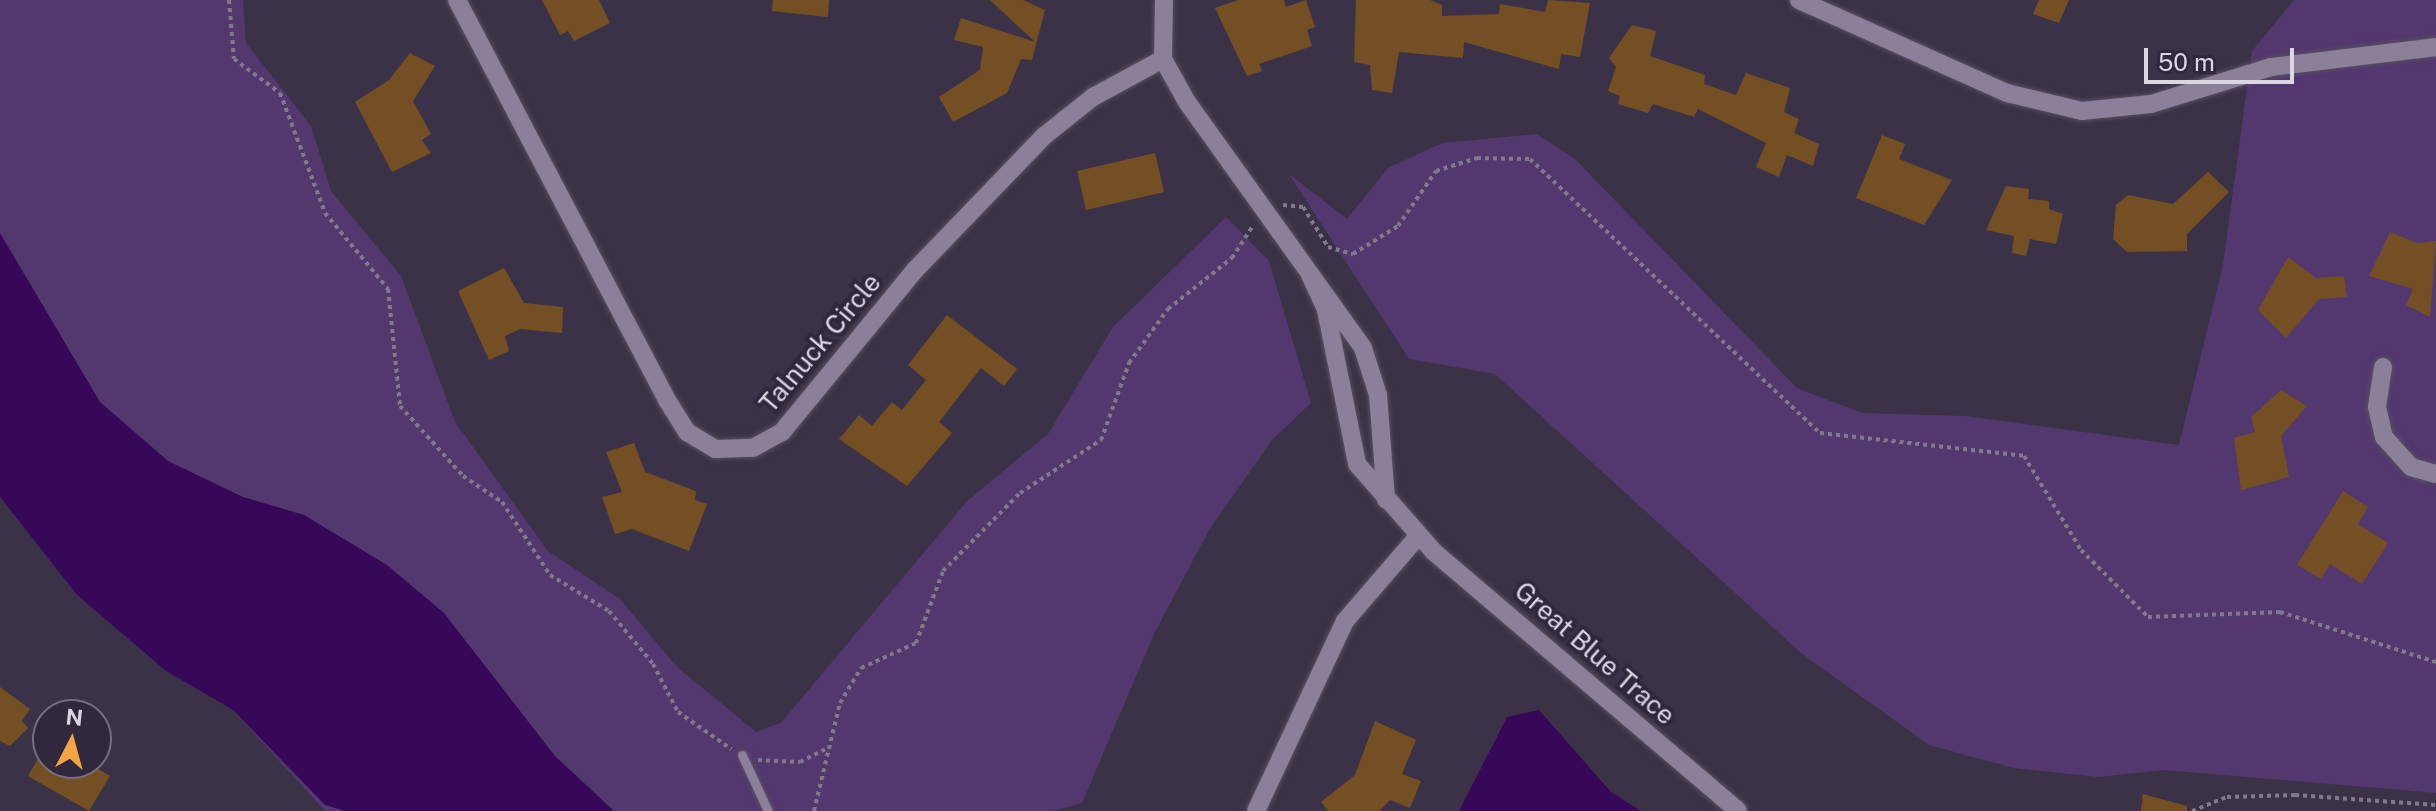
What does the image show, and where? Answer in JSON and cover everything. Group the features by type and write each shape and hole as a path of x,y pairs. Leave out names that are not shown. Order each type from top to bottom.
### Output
{"street":[{"name":"Talnuck Circle","path":"457,0 667,400 687,432 715,449 753,448 782,432 916,269 1044,136 1093,97 1163,59"},
{"path":"1163,59 1164,0"},
{"path":"1799,0 2007,93 2082,111 2151,104 2271,67 2436,47"},
{"name":"Great Blue Trace","path":"1163,59 1363,348 1378,395 1386,500"},
{"name":"Great Blue Trace","path":"1310,275 1326,310 1346,433 1357,464 1419,535 1738,811"},
{"path":"2383,367 2377,407 2384,437 2411,467 2436,474"},
{"path":"1256,811 1345,621 1419,535"}],"lane":[{"path":"742,755 768,811"}],"path":[{"path":"229,0 234,59 280,93 325,213 388,289 400,406 463,476 502,502 550,575 617,620 653,664 678,712 742,755 786,764 827,748"},
{"path":"814,811 827,748 861,668 916,643 943,571 1020,493 1101,440 1116,415 1122,375 1168,309 1232,258 1269,215 1297,204 1328,247 1363,252 1398,226 1436,171 1477,158 1530,159 1820,433 2024,456 2081,550 2148,617 2280,612 2436,662"},
{"path":"2192,811 2227,797 2295,795 2436,805"}],"shaded area":[{"path":"0,0 243,0 246,43 311,126 331,191 401,276 455,422 548,551 620,599 677,667 756,732 781,723 967,501 1048,434 1113,327 1226,217 1269,261 1311,403 1272,440 1209,530 1154,634 1082,803 1052,811 325,811 233,710 166,671 77,595 0,497"},
{"path":"2294,0 2436,0 2436,793 2164,770 2098,777 2013,768 1929,745 1801,653 1495,374 1409,359 1289,174 1347,219 1388,168 1442,143 1536,134 1574,158 1797,388 1862,413 1965,416 2179,445 2223,265 2252,51"},
{"path":"0,233 100,402 168,461 243,497 304,515 387,565 444,613 555,756 614,811 345,811 325,805 233,710 166,671 77,595 0,497"},
{"path":"1539,710 1611,792 1641,811 1459,811 1507,717"}],"building":[{"path":"542,0 599,0 610,23 574,41 568,31 560,35"},
{"path":"773,0 829,0 828,17 772,11"},
{"path":"990,0 1023,0 1045,10 1032,60 1021,59 1007,93 953,122 939,97 980,70 983,47 954,40 961,18 1035,42"},
{"path":"1238,0 1284,0 1286,7 1306,0 1315,27 1307,30 1312,46 1259,64 1262,71 1247,76 1215,8"},
{"path":"1356,0 1430,0 1442,5 1442,16 1499,14 1500,4 1545,12 1548,0 1590,3 1580,57 1561,54 1559,69 1464,42 1463,58 1399,52 1392,93 1372,90 1370,65 1354,62"},
{"path":"2039,0 2069,0 2059,23 2033,14"},
{"path":"1632,25 1656,31 1650,56 1705,75 1704,84 1736,95 1746,73 1790,88 1784,112 1799,119 1794,133 1819,144 1813,166 1787,155 1779,177 1756,167 1766,143 1698,109 1694,117 1653,104 1648,113 1618,104 1620,96 1608,91 1616,67 1609,58"},
{"path":"410,53 435,66 413,101 431,134 422,140 431,153 392,172 355,102 389,80"},
{"path":"1882,135 1905,144 1899,159 1952,180 1924,225 1856,198"},
{"path":"1155,153 1164,192 1086,210 1077,171"},
{"path":"2208,172 2229,192 2187,234 2187,251 2127,252 2113,239 2116,205 2128,195 2173,204"},
{"path":"2006,186 2029,189 2028,199 2049,201 2049,209 2063,214 2056,244 2030,239 2026,256 2012,253 2014,236 1986,230"},
{"path":"2390,232 2417,243 2436,241 2430,317 2406,305 2413,289 2369,276"},
{"path":"2288,257 2316,278 2344,276 2347,297 2319,299 2286,338 2258,310"},
{"path":"504,268 524,303 563,307 562,333 520,329 505,336 509,351 489,360 458,291"},
{"path":"947,315 1017,369 1004,386 981,368 939,422 952,433 907,486 839,439 859,415 872,426 892,402 902,410 926,380 908,365"},
{"path":"2281,390 2307,406 2281,436 2289,477 2241,490 2234,438 2255,432 2251,417"},
{"path":"634,443 645,472 696,491 695,500 707,504 689,551 632,529 615,534 602,497 622,492 606,452"},
{"path":"2343,491 2368,507 2358,524 2388,543 2362,584 2330,564 2321,579 2297,565"},
{"path":"0,687 30,709 22,721 28,728 10,746 0,741"},
{"path":"1375,721 1416,740 1402,774 1421,781 1410,808 1390,800 1379,811 1328,811 1321,802 1355,775"},
{"path":"33,779 108,779 89,811"},
{"path":"2143,794 2187,806 2187,811 2141,811"}]}
